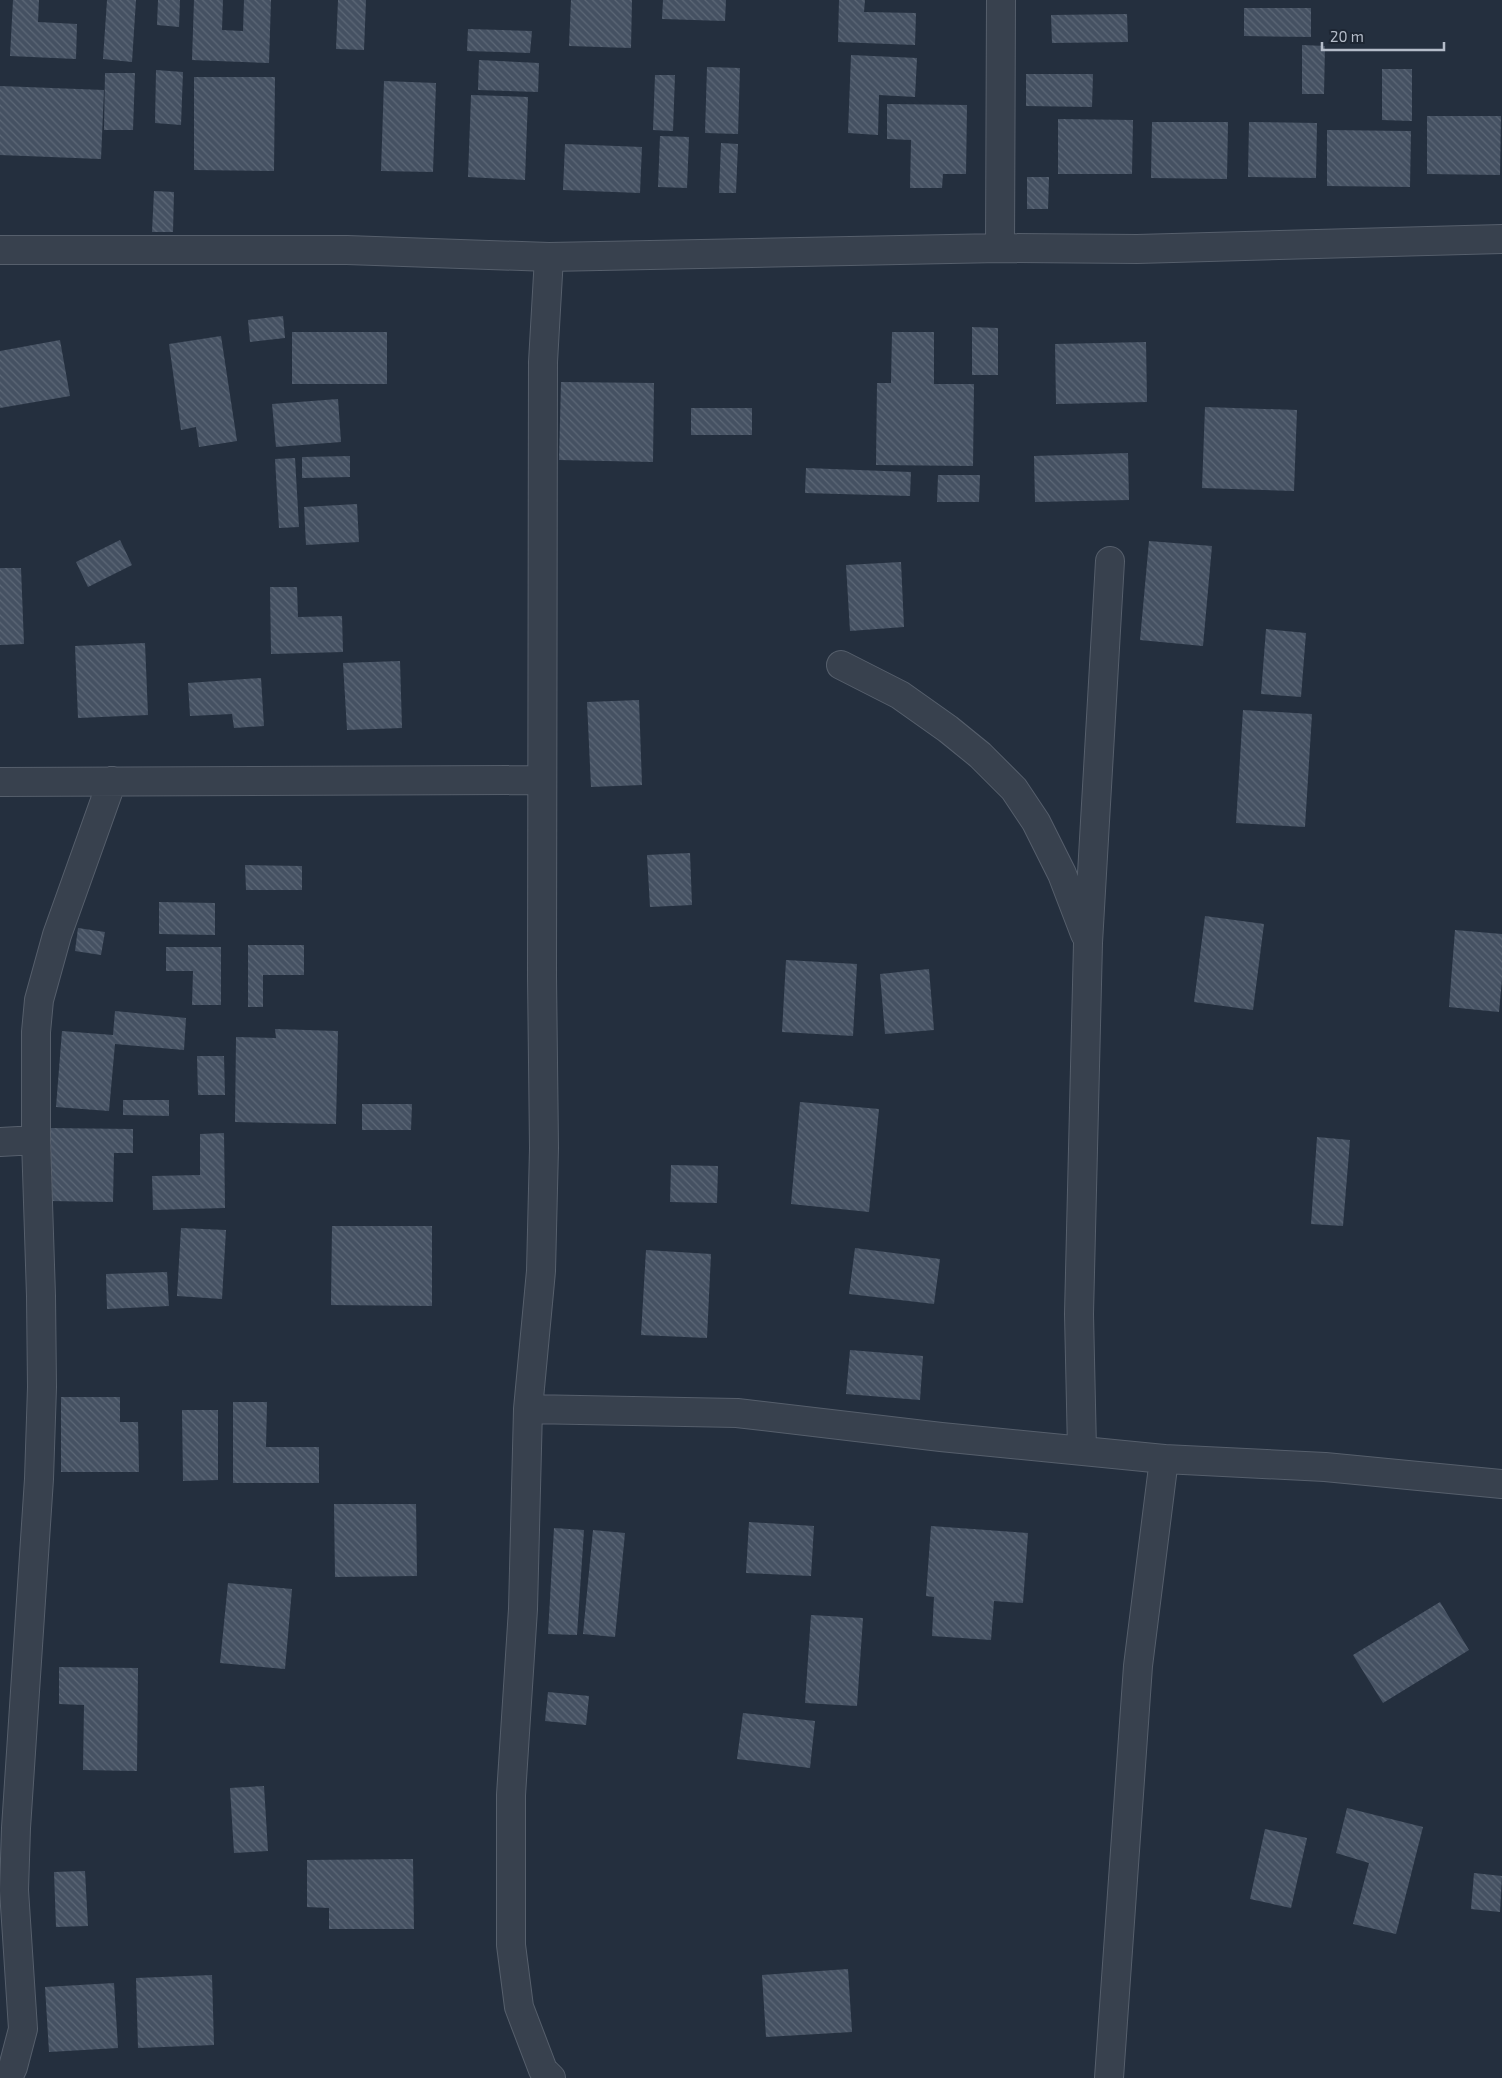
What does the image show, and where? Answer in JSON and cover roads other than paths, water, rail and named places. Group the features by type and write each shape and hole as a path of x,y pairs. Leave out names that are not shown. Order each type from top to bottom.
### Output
{"street":[{"path":"1000,248 1001,0"},
{"path":"0,250 347,250 549,256 1000,248 1137,248 1502,238"},
{"path":"549,256 543,371 542,780 544,1166 541,1271 528,1409 523,1609 511,1795 511,1945 519,2007 543,2070 551,2078"},
{"path":"1082,1450 1079,1314 1088,943 1110,560"},
{"path":"841,665 900,695 948,728 980,755 1014,789 1036,822 1062,874 1088,943"},
{"path":"0,782 542,780"},
{"path":"8,2078 13,2068 23,2029 14,1890 16,1828 38,1499 42,1387 42,1296 36,1140 36,1032 39,1000 57,935 112,781"},
{"path":"0,1142 36,1140"},
{"path":"528,1409 737,1413 941,1437 1164,1459 1325,1467 1502,1484"},
{"path":"1109,2078 1138,1666 1164,1459"}]}
